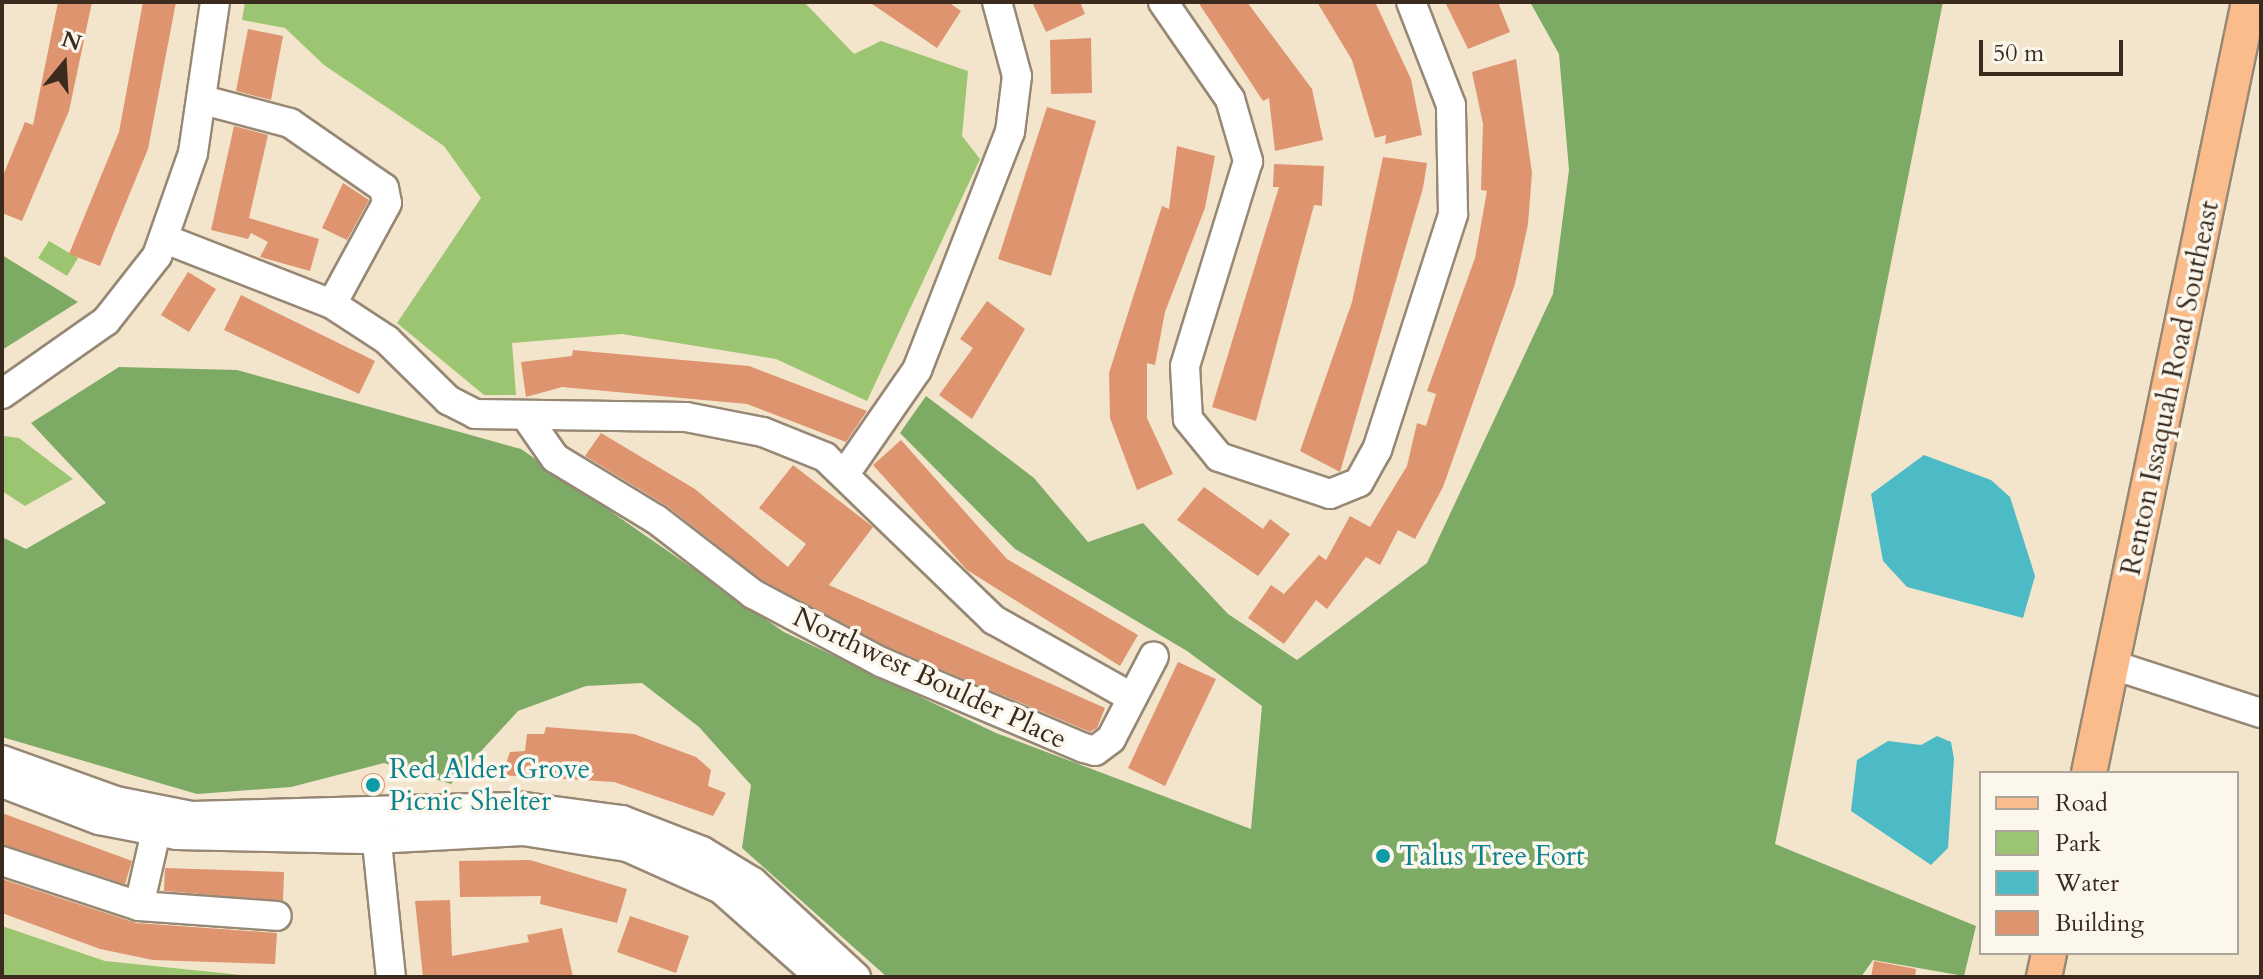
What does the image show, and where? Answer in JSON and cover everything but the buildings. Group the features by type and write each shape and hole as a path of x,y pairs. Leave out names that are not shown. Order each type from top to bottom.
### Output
{"main road":[{"name":"Renton Issaquah Road Southeast","path":"2089,771 2249,2"},
{"path":"2044,977 2049,955"}],"street":[{"path":"2,394 106,321 165,239 203,100 215,2"},
{"path":"847,471 917,370 1010,132 1017,76 997,2"},
{"path":"1163,2 1230,99 1248,161 1185,366 1188,419 1210,450 1232,462 1316,493 1343,492 1359,482 1428,307 1453,214 1451,105 1411,2"},
{"path":"203,100 290,123 384,188 387,203 332,304"},
{"path":"165,239 332,304 387,340 460,407 527,418 610,413 723,423 796,443 847,471 960,592 1030,642 1131,697"},
{"name":"Northwest Boulder Place","path":"527,418 555,458 657,520 753,594 881,662 1095,751 1111,739 1154,656"},
{"path":"2113,665 2261,713"},
{"path":"2,760 155,811 231,819 375,827 523,831 627,847 721,889 820,977"},
{"path":"2,783 99,820 156,832 375,827 523,807 622,820 702,851 753,882 856,977"},
{"path":"375,827 391,977"},
{"path":"139,906 156,832"},
{"path":"2,861 139,906 277,916"}],"green space":[{"path":"245,2 804,2 854,54 881,41 968,71 962,136 980,159 867,401 776,359 622,334 512,343 516,395 484,395 397,323 481,198 444,146 324,65 285,28 242,20"},
{"path":"1530,2 1943,2 1775,844 1976,926 1964,976 1873,960 1861,977 887,977 742,848 751,785 699,727 642,683 586,686 518,711 451,784 384,763 291,787 197,794 2,737 2,537 26,549 106,503 31,423 119,367 237,370 521,449 784,632 996,733 1251,829 1262,706 1187,651 1015,549 900,433 926,396 1034,478 1088,542 1143,523 1228,614 1297,660 1427,563 1553,294 1569,170 1559,54"},
{"path":"49,241 78,258 67,276 38,258"},
{"path":"2,255 78,302 2,350"},
{"path":"4,436 19,438 73,479 25,506 2,491"},
{"path":"2,926 105,961 260,977 2,977"}],"water":[{"path":"1924,455 1991,480 2010,497 2035,576 2023,618 1907,587 1883,561 1871,494"},
{"path":"1937,736 1951,742 1954,759 1948,848 1931,865 1851,811 1857,760 1888,741 1921,745"}],"place":[{"name":"Red Alder Grove Picnic Shelter","path":"373,785"},
{"name":"Talus Tree Fort","path":"1383,856"}]}
